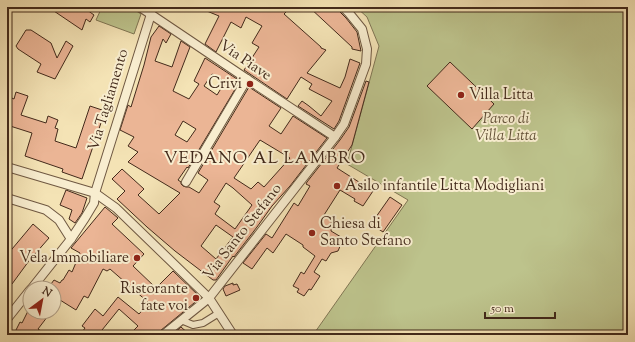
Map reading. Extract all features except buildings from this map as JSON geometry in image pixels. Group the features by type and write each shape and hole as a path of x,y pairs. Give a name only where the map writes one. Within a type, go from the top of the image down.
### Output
{"street":[{"name":"Via Piave","path":"140,7 335,137"},
{"name":"Via Santo Stefano","path":"163,335 209,298 344,124 366,64 367,49 362,29 343,7"},
{"name":"Via Tagliamento","path":"38,280 71,239 94,203 94,193 151,14"},
{"path":"186,182 247,79"},
{"path":"7,167 94,193 116,208 209,298 234,335"},
{"path":"7,198 46,210 60,220 71,239"},
{"name":"Via Tagliamento","path":"8,315 22,299"},
{"path":"181,320 193,325 203,323 219,313"}],"green space":[{"path":"102,7 130,7 141,14 134,34 96,20"},
{"name":"Parco di Villa Litta","path":"356,7 628,7 628,335 313,335 408,200 347,164 379,46 367,17"}],"place":[{"name":"Crivi","path":"250,84"},
{"name":"Villa Litta","path":"461,95"},
{"name":"Asilo infantile Litta Modigliani","path":"337,186"},
{"name":"Chiesa di Santo Stefano","path":"312,233"},
{"name":"Vela Immobiliare","path":"137,258"},
{"name":"Ristorante fate voi","path":"196,298"}],"district":[{"name":"VEDANO AL LAMBRO","path":"265,159"}]}
